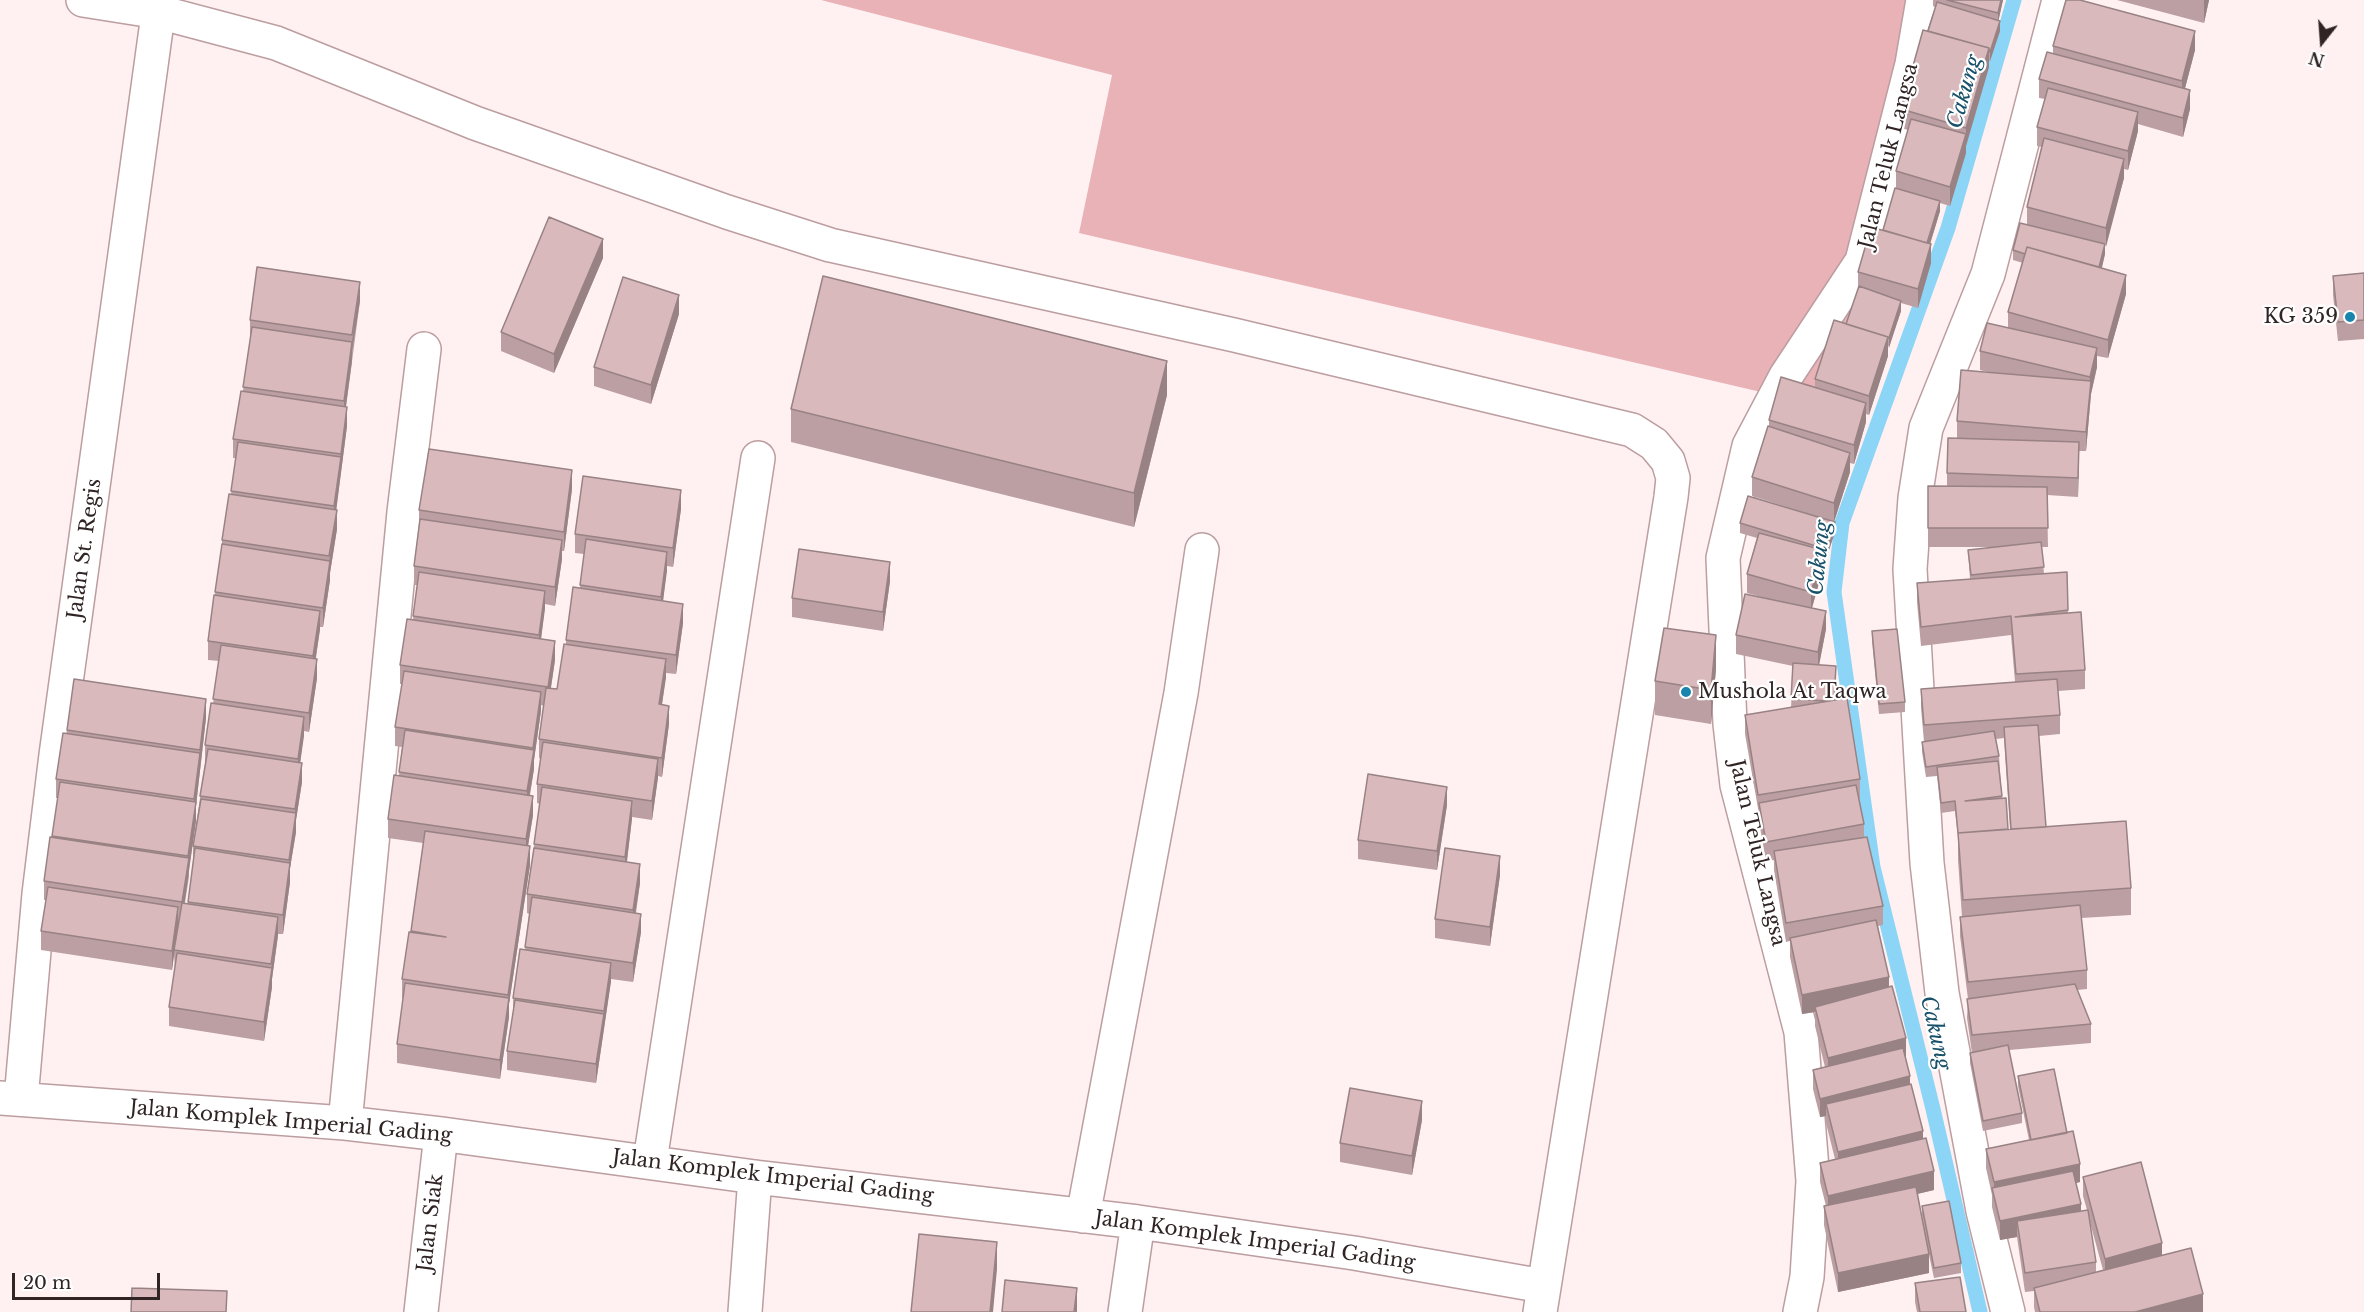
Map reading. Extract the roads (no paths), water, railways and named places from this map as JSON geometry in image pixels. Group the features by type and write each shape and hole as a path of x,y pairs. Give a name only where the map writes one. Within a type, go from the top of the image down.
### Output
{"street":[{"path":"83,0 160,6 276,42 475,123 716,208 830,245 1234,335 1632,430 1654,444 1668,461 1673,478 1671,497 1542,1299"},
{"name":"Jalan Teluk Langsa","path":"1800,1312 1807,1277 1813,1181 1801,1032 1737,784 1730,724 1723,558 1749,446 1786,376 1862,261 1912,64 1923,0"},
{"path":"2008,1312 1983,1211 1942,993 1926,852 1910,569 1915,498 1926,428 1988,274 2059,0"},
{"name":"Jalan St. Regis","path":"11,1099 160,6"},
{"path":"345,1123 404,512 424,349"},
{"path":"650,1161 758,458"},
{"path":"1083,1216 1179,704 1202,550"},
{"name":"Jalan Komplek Imperial Gading","path":"11,1099 345,1123 650,1161 755,1177 1137,1222 1354,1253 1542,1299"},
{"name":"Jalan Siak","path":"421,1312 441,1134"},
{"path":"745,1312 755,1177"},
{"path":"1125,1312 1137,1222"}],"waterway":[{"name":"Cakung","path":"1980,1312 1873,867 1834,592 1842,523 1948,228 2014,0"}],"place":[{"name":"KG 359","path":"2350,317"},
{"name":"Mushola At Taqwa","path":"1686,692"}]}
